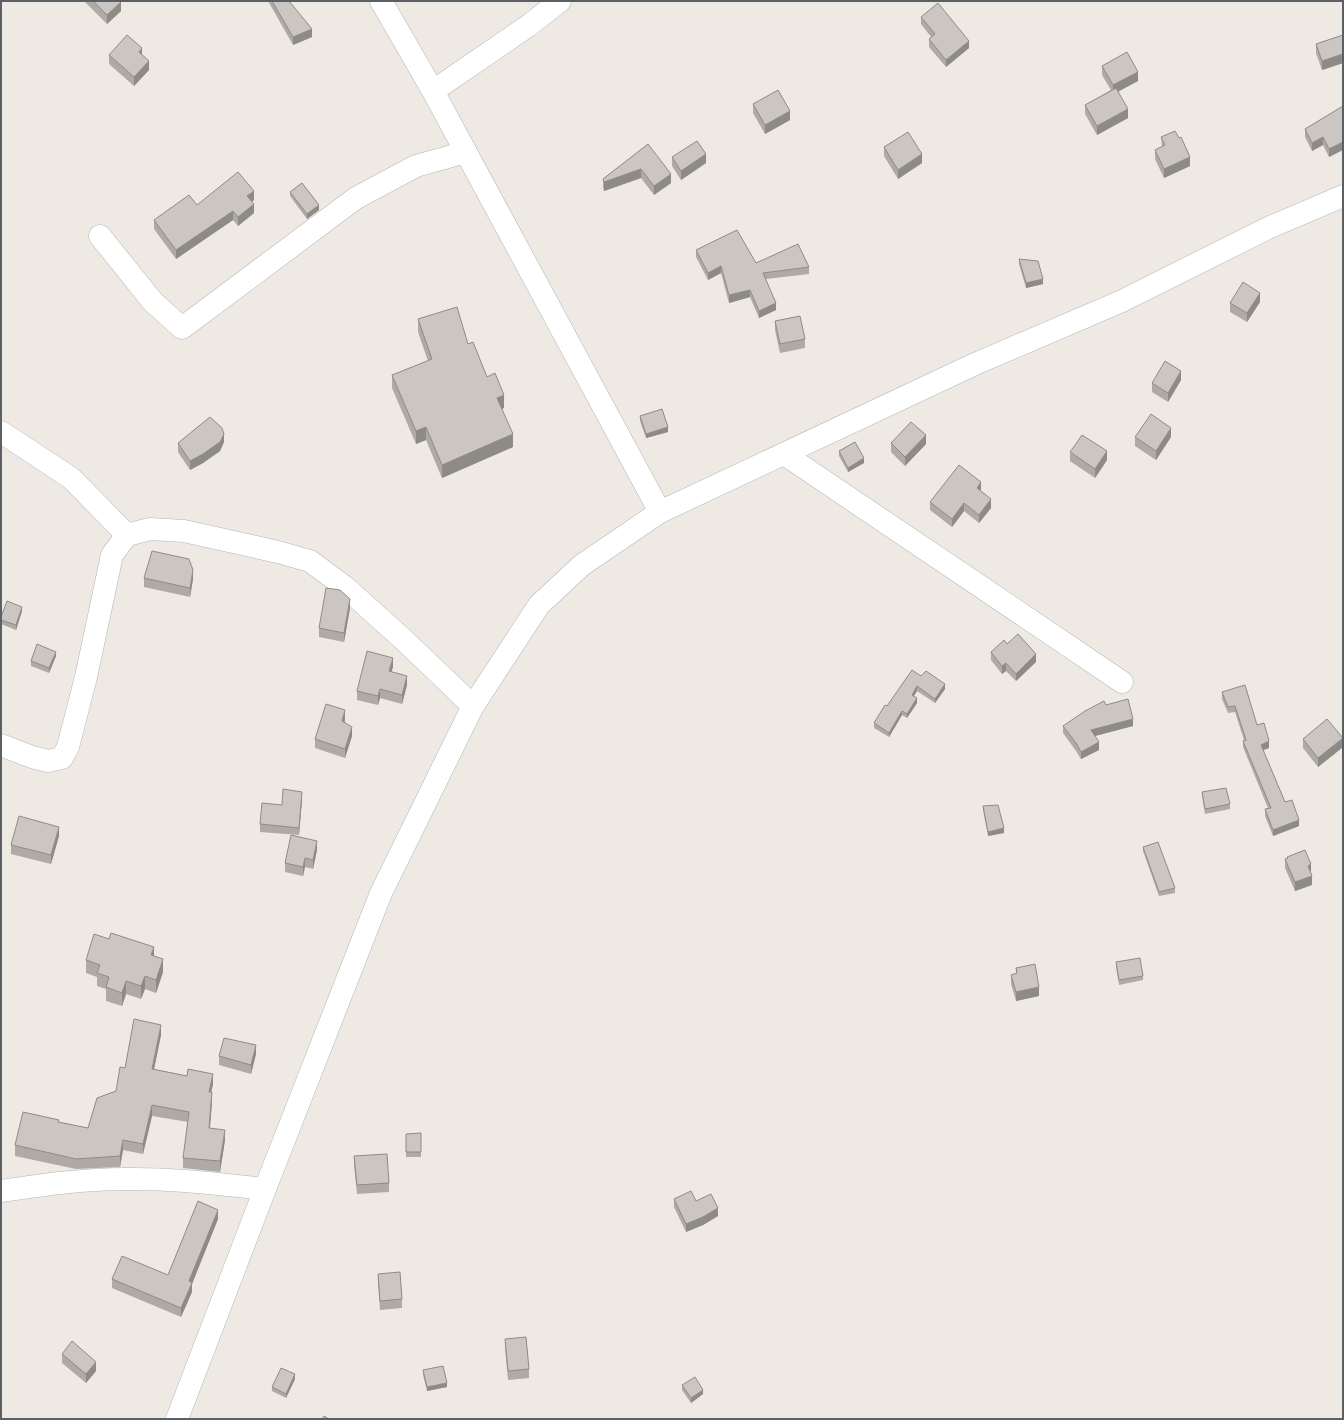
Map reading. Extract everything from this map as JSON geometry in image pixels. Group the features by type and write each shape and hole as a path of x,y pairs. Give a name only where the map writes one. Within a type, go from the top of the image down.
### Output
{"street":[{"path":"382,1 433,91 660,512"},
{"path":"433,91 528,26 560,1"},
{"path":"100,236 153,302 182,328 356,198 416,166 466,152"},
{"path":"177,1419 264,1189 381,893 473,706 539,605 582,565 660,512 975,364 1122,301 1268,228 1343,196"},
{"path":"1,432 71,478 126,535"},
{"path":"784,454 1122,682"},
{"path":"1,745 32,757 48,761 62,758 68,747 86,677 112,556 126,535 150,529 184,531 278,552 310,561 345,587 400,636 473,706"},
{"path":"1,1191 74,1181 125,1179 188,1180 264,1189"}],"building":[{"path":"93,1 120,1 121,2 107,15"},
{"path":"272,1 289,1 312,29 293,37"},
{"path":"938,3 969,41 946,60 929,39 935,34 921,17"},
{"path":"127,35 142,48 139,52 149,61 134,77 109,55"},
{"path":"1343,35 1343,54 1322,61 1316,44"},
{"path":"1127,52 1138,72 1113,85 1102,66"},
{"path":"1116,88 1128,109 1097,126 1085,105"},
{"path":"778,90 790,111 765,125 753,104"},
{"path":"1343,106 1343,142 1329,149 1323,137 1312,143 1305,129"},
{"path":"1175,131 1179,138 1181,137 1190,157 1164,169 1155,150 1165,145 1161,137"},
{"path":"908,132 922,154 898,170 884,147"},
{"path":"697,141 706,154 681,171 672,157"},
{"path":"648,144 671,174 654,186 641,169 604,182 603,179"},
{"path":"238,172 254,191 247,196 254,204 238,217 233,211 176,250 154,220 189,195 197,205"},
{"path":"302,183 319,205 307,214 290,192"},
{"path":"737,230 756,263 798,244 809,267 763,273 776,303 759,311 750,290 729,295 721,266 708,273 696,250"},
{"path":"1019,259 1038,261 1043,279 1026,283"},
{"path":"1243,282 1260,293 1247,313 1230,303"},
{"path":"457,307 468,344 473,342 487,377 495,373 504,395 497,398 513,434 442,465 426,427 416,431 392,375 432,359 418,319"},
{"path":"800,316 805,339 780,344 775,321"},
{"path":"1165,361 1181,371 1168,393 1152,383"},
{"path":"662,409 668,427 646,434 640,416"},
{"path":"1151,414 1171,428 1156,451 1135,437"},
{"path":"210,417 222,428 224,434 220,442 190,461 178,443"},
{"path":"911,422 926,435 905,457 891,443"},
{"path":"1082,435 1107,451 1095,469 1070,452"},
{"path":"855,442 864,458 848,468 839,451"},
{"path":"959,465 981,482 977,488 991,499 979,515 964,503 952,519 930,502"},
{"path":"152,551 189,559 193,570 190,588 144,578"},
{"path":"326,588 340,590 350,599 344,633 319,628"},
{"path":"7,601 22,607 16,625 1,620"},
{"path":"1018,634 1036,654 1016,674 1006,663 1002,666 991,652 1004,640 1007,644"},
{"path":"37,644 56,652 49,668 31,661"},
{"path":"367,651 393,658 389,671 407,676 402,695 380,689 378,696 357,691"},
{"path":"912,670 921,676 926,671 945,684 935,699 917,686 912,695 917,698 907,714 902,711 889,733 874,723 885,705 887,706"},
{"path":"1245,685 1257,725 1264,723 1269,741 1261,745 1285,802 1292,800 1299,820 1273,830 1265,809 1271,808 1243,741 1246,740 1235,706 1228,707 1222,692"},
{"path":"1128,699 1133,719 1091,730 1099,742 1081,752 1063,726 1085,711 1104,701 1106,705"},
{"path":"326,704 345,710 342,721 352,727 345,749 315,739"},
{"path":"1327,719 1343,738 1318,758 1303,739"},
{"path":"1226,788 1230,804 1205,809 1202,792"},
{"path":"283,789 302,792 299,828 260,824 262,803 282,805"},
{"path":"998,805 1004,828 988,832 983,806"},
{"path":"19,816 59,827 51,855 11,845"},
{"path":"291,835 317,841 313,860 305,858 303,867 285,863"},
{"path":"1158,842 1175,888 1159,892 1143,847"},
{"path":"1305,850 1311,864 1308,866 1312,876 1295,882 1285,859"},
{"path":"111,933 154,947 151,955 163,959 156,980 145,976 141,986 126,981 122,993 106,987 109,977 97,973 100,965 86,960 94,934 109,939"},
{"path":"1140,958 1143,976 1119,980 1116,962"},
{"path":"1035,964 1039,987 1016,992 1011,975 1017,973 1016,968"},
{"path":"134,1019 161,1025 152,1069 187,1076 188,1069 213,1074 209,1092 212,1092 209,1128 225,1130 220,1161 183,1158 189,1112 152,1105 143,1144 123,1140 120,1156 76,1159 15,1145 23,1112 59,1120 58,1122 88,1128 97,1098 116,1091 120,1067 125,1068"},
{"path":"224,1038 256,1045 251,1065 219,1056"},
{"path":"421,1133 421,1152 406,1152 406,1134"},
{"path":"387,1154 389,1183 357,1185 354,1156"},
{"path":"691,1191 696,1201 711,1194 718,1208 703,1217 686,1224 674,1199"},
{"path":"198,1201 218,1210 189,1281 192,1283 181,1308 112,1279 122,1256 168,1275"},
{"path":"400,1272 402,1299 380,1301 378,1274"},
{"path":"526,1337 529,1369 508,1371 505,1339"},
{"path":"72,1341 96,1362 86,1374 62,1354"},
{"path":"443,1366 447,1383 427,1387 423,1370"},
{"path":"281,1368 295,1374 286,1394 272,1387"},
{"path":"695,1377 703,1390 691,1398 682,1385"},
{"path":"324,1416 329,1419 322,1419"}]}
